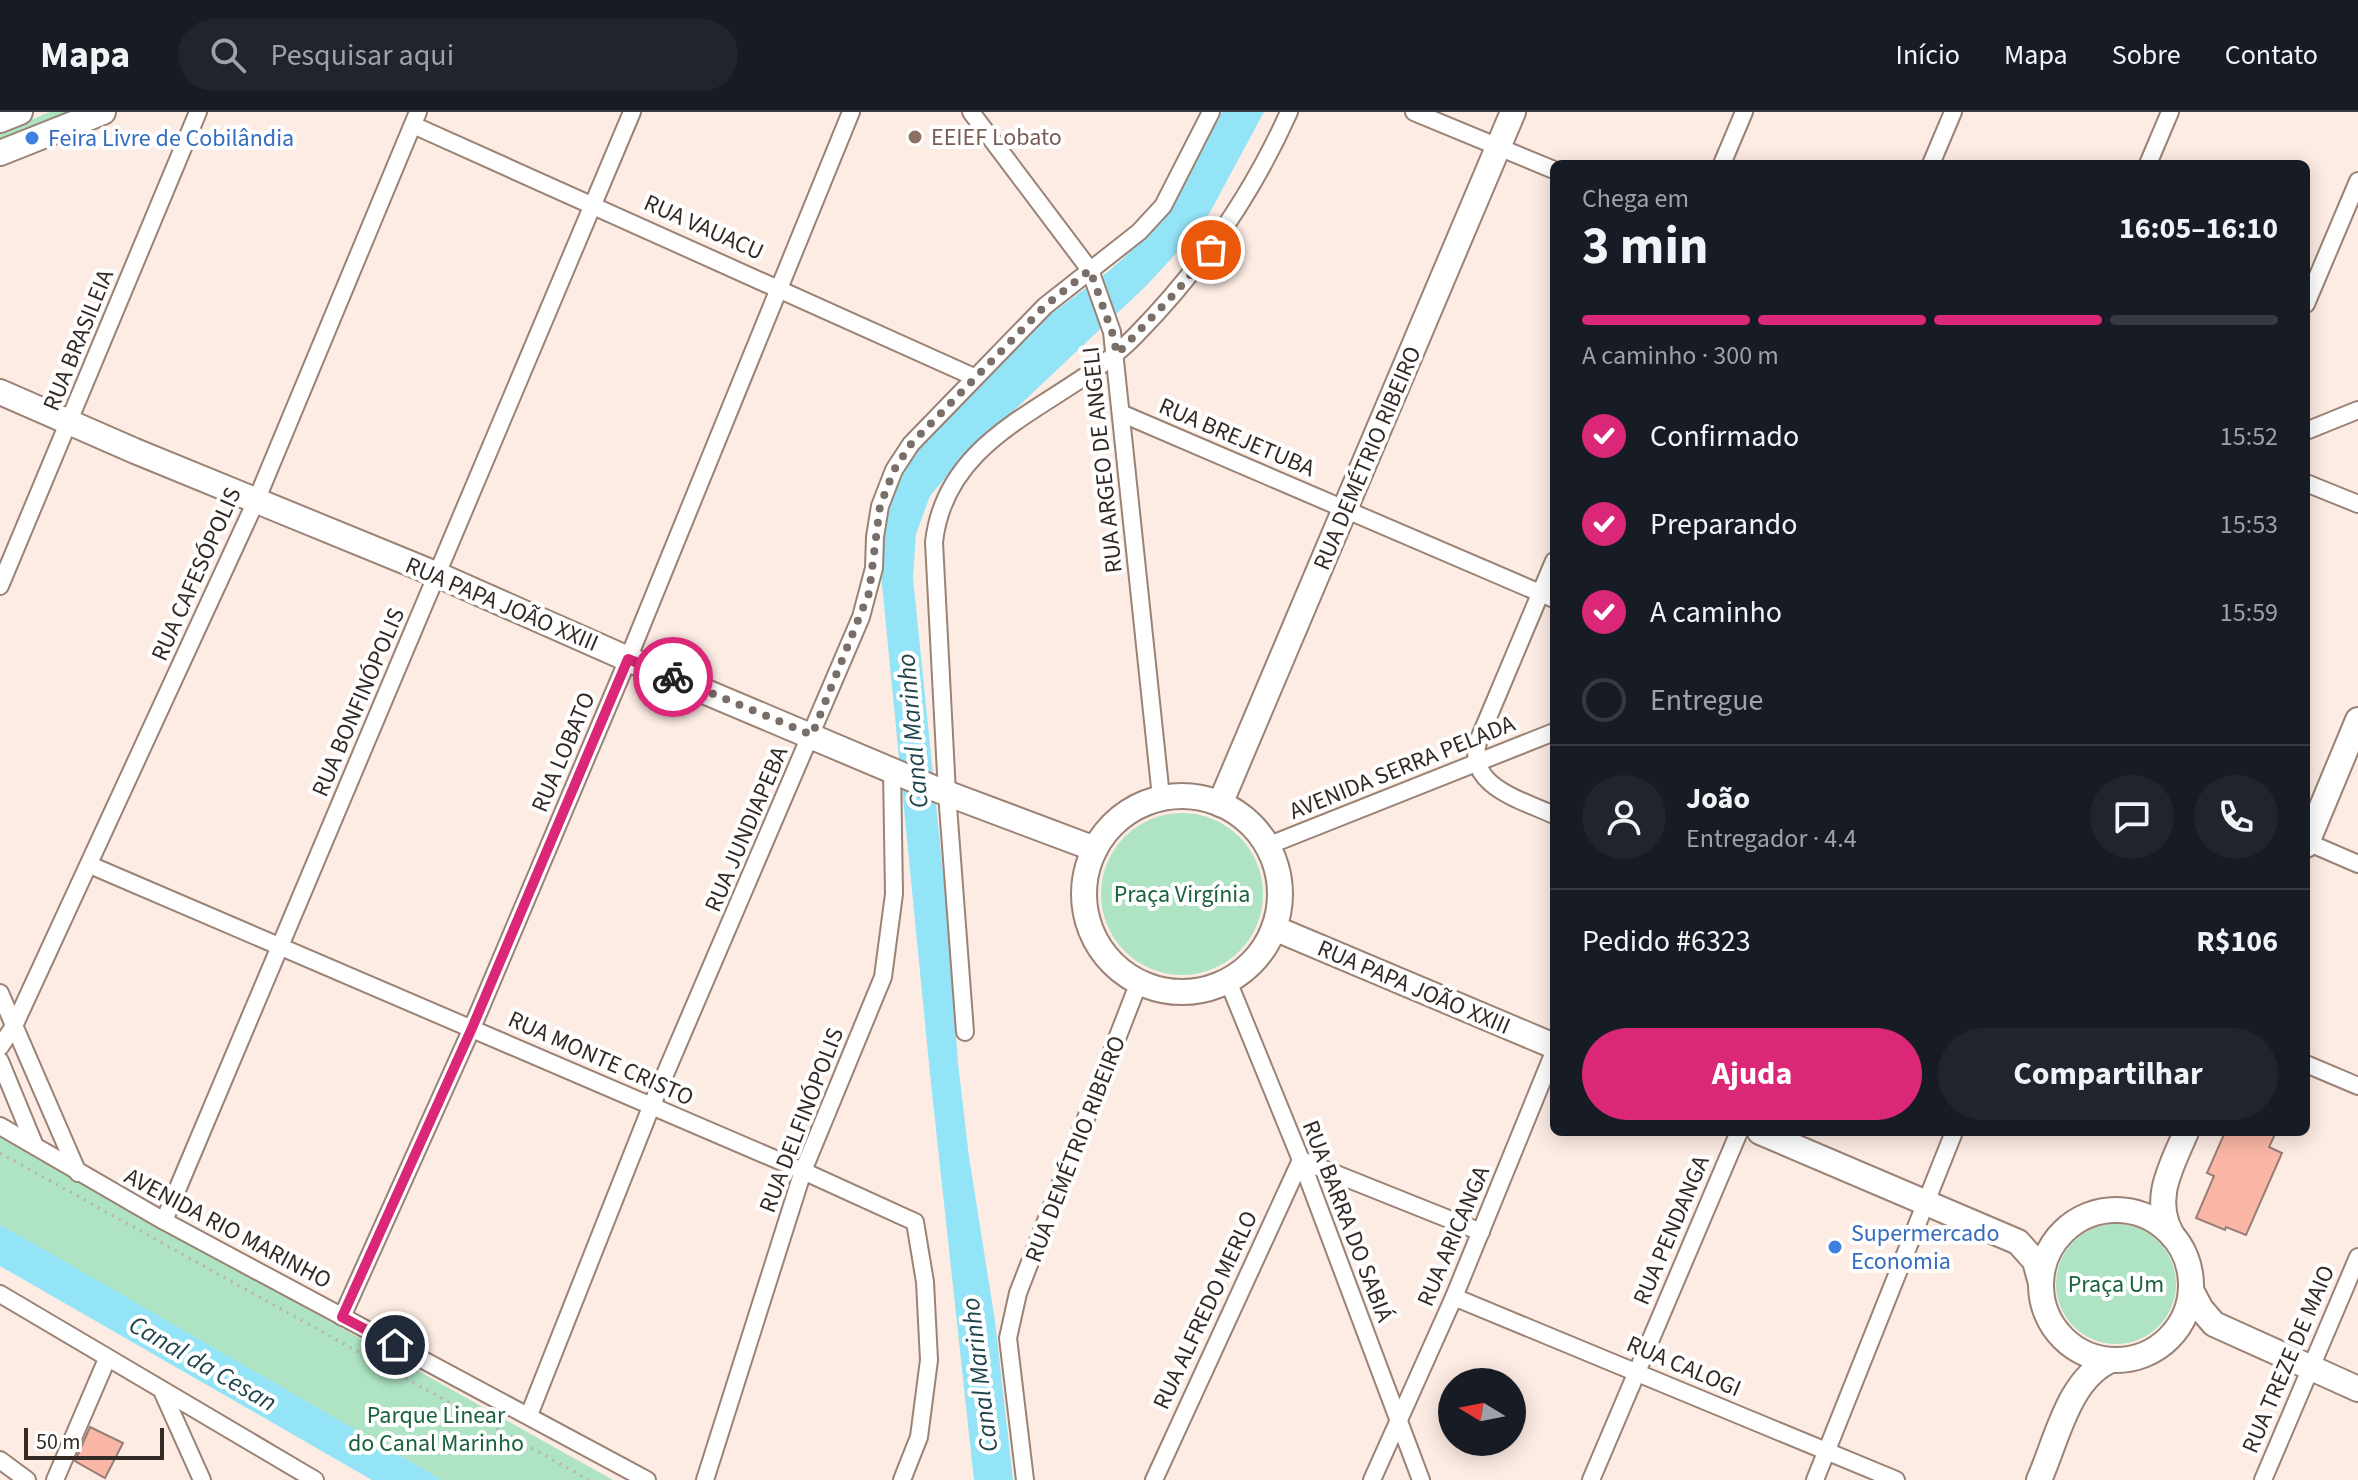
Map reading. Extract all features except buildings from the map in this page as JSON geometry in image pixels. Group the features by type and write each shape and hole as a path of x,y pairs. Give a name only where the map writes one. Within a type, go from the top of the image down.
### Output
{"street":[{"path":"0,120 20,112"},
{"path":"0,153 103,112"},
{"name":"RUA BRASILEIA","path":"0,586 198,112"},
{"name":"RUA BONFINÓPOLIS","path":"164,1221 632,112"},
{"name":"RUA LOBATO","path":"342,1317 472,1028 628,659 851,112"},
{"name":"RUA ARGEO DE ANGELI","path":"971,112 1092,275 1112,332 1117,354 1161,797"},
{"name":"RUA JUNDIAPEBA","path":"529,1415 651,1107 812,735 869,593 880,506 894,470 911,444 1045,306 1092,275 1163,206 1211,112"},
{"path":"965,1032 942,791 934,542 944,498 966,466 1002,430 1117,354 1176,292 1221,235 1262,169 1289,112"},
{"path":"1414,112 1550,168"},
{"name":"RUA DEMÉTRIO RIBEIRO","path":"1220,804 1513,112"},
{"path":"1724,160 1744,112"},
{"path":"1933,160 1953,112"},
{"path":"2150,160 2170,112"},
{"name":"RUA VAUACU","path":"416,118 592,203 974,377"},
{"name":"RUA CAFESÓPOLIS","path":"0,1047 14,1026 90,865 256,501 416,118"},
{"path":"2310,295 2358,181"},
{"name":"RUA PAPA JOÃO XXIII","path":"0,392 942,791 1095,849"},
{"path":"2310,429 2358,410"},
{"name":"RUA BREJETUBA","path":"1123,414 1547,596"},
{"path":"2310,485 2358,504"},
{"path":"1547,596 1479,739 1477,763 1484,779 1491,785 1550,813"},
{"path":"2310,836 2358,720"},
{"name":"AVENIDA SERRA PELADA","path":"1267,846 1550,734"},
{"name":"RUA DELFINÓPOLIS","path":"705,1480 803,1171 883,977 894,894 896,771"},
{"path":"1191,796 1220,804 1250,824 1267,846 1279,887 1274,928 1256,959 1228,981 1207,989 1184,992 1161,990 1139,982 1119,969 1103,952 1087,919 1085,884 1095,849 1106,831 1140,804 1161,797 1191,796"},
{"path":"2310,844 2358,864"},
{"name":"RUA MONTE CRISTO","path":"90,865 915,1222 925,1282 929,1360 919,1437 902,1480"},
{"name":"RUA PAPA JOÃO XXIII","path":"1274,928 1550,1044"},
{"name":"RUA BARRA DO SABIÁ","path":"1228,981 1301,1160 1421,1480"},
{"name":"RUA DEMÉTRIO RIBEIRO","path":"1025,1480 1010,1364 1008,1338 1012,1316 1139,982"},
{"path":"0,993 78,1173"},
{"path":"0,1061 35,1146"},
{"name":"RUA ARICANGA","path":"1372,1480 1454,1297 1550,1062"},
{"path":"2310,1066 2358,1086"},
{"name":"AVENIDA RIO MARINHO","path":"0,1126 164,1221 647,1480"},
{"name":"RUA PENDANGA","path":"1591,1480 1737,1136"},
{"path":"1770,1136 2018,1242 2030,1253 2039,1270 2041,1297 2059,1335 2071,1346 2094,1357 2111,1360 2144,1355 2171,1336 2195,1328 2221,1328"},
{"path":"1815,1480 1952,1136"},
{"path":"2184,1136 2168,1175 2162,1205 2167,1226 2186,1257 2191,1290 2201,1309 2221,1328 2358,1389"},
{"path":"1301,1160 1481,1232"},
{"name":"RUA ALFREDO MERLO","path":"1154,1480 1301,1160"},
{"path":"2041,1280 2046,1255 2060,1234 2080,1218 2136,1203 2168,1175"},
{"path":"2112,1209 2145,1215 2172,1235"},
{"path":"2007,1237 2033,1242 2060,1234"},
{"name":"RUA TREZE DE MAIO","path":"2263,1480 2358,1257"},
{"path":"2171,1336 2185,1314 2191,1290"},
{"path":"0,1294 315,1480"},
{"name":"RUA CALOGI","path":"1454,1297 1896,1480"},
{"path":"2071,1346 2077,1369 2075,1393"},
{"path":"55,1480 107,1359"},
{"path":"2039,1480 2075,1393 2090,1372 2111,1360"},
{"path":"163,1393 202,1480"},
{"path":"0,1460 27,1480"}],"path":[{"path":"0,1153 589,1480"}],"green space":[{"path":"50,112 76,112 0,143 0,132"},
{"name":"Praça Virgínia","path":"1182,813 1213,819 1239,837 1257,863 1263,894 1257,925 1239,951 1213,969 1182,975 1151,969 1125,951 1107,925 1101,894 1107,863 1125,837 1151,819"},
{"name":"Parque Linear do Canal Marinho","path":"0,1137 613,1480 442,1480 0,1225"},
{"name":"Praça Um","path":"2116,1224 2139,1229 2158,1242 2171,1261 2176,1284 2171,1307 2158,1326 2139,1339 2116,1344 2093,1339 2074,1326 2061,1307 2056,1284 2061,1261 2074,1242 2093,1229"}],"water":[{"name":"Canal Marinho","path":"1222,112 1264,112 1209,214 1146,286 956,465 930,496 916,534 913,578 946,902 958,1063 969,1157 995,1321 1013,1480 974,1480 880,564 889,497 905,461 1025,333 1109,271 1148,236 1167,214"},
{"name":"Canal da Cesan","path":"0,1225 442,1480 372,1480 0,1266"}],"way so far":[{"path":"673,677 812,735 869,593 880,506 894,470 911,444 1045,306 1090,270 1117,354 1211,250"}],"place":[{"name":"EEIEF Lobato","path":"915,137"},
{"name":"Feira Livre de Cobilândia","path":"32,138"},
{"name":"Supermercado Economia","path":"1835,1247"}],"route":[{"path":"395,1345 342,1317 472,1028 628,659 673,677"}]}
